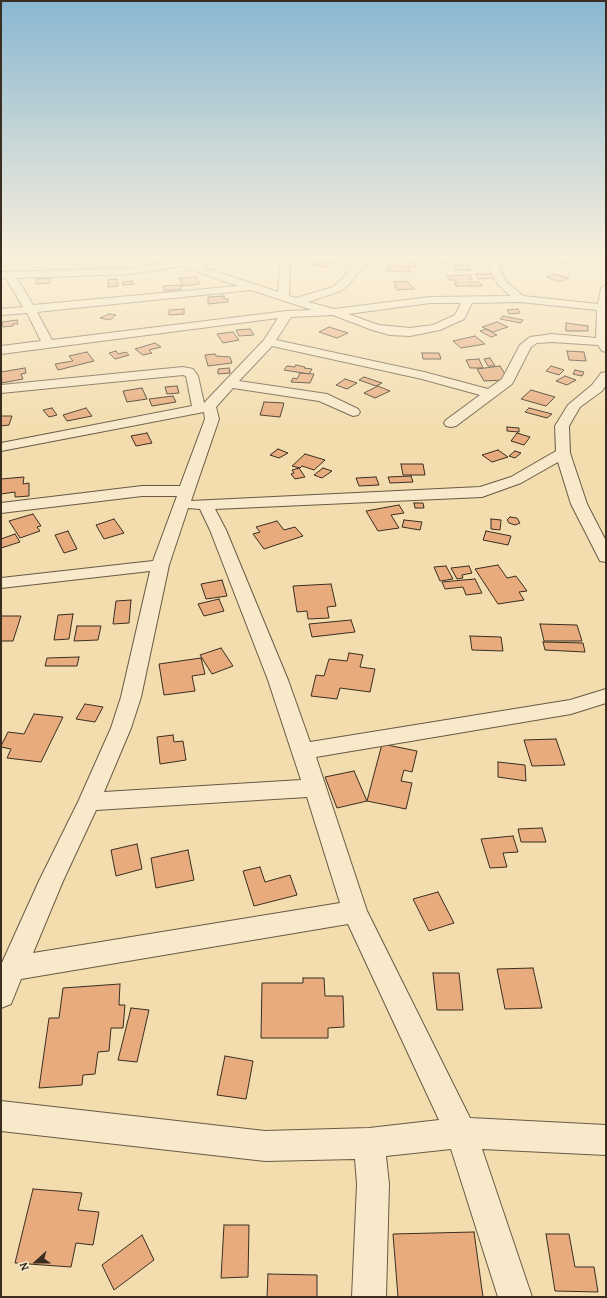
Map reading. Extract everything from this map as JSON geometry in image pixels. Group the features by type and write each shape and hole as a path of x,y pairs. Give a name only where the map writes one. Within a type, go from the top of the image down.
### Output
{"street":[{"path":"34,317 48,344"},
{"path":"1,350 266,317"},
{"path":"1,447 204,408 230,384 269,342 285,317"},
{"path":"346,317 376,328 390,331 424,331 436,328 460,317"},
{"path":"451,423 507,381 526,345 534,340 552,338 604,345 604,317"},
{"path":"269,342 424,376 491,394"},
{"path":"1,389 183,371 189,372 192,376 204,408 212,419 180,505 160,565 131,697 121,728 89,802 51,881 1,994"},
{"path":"606,376 597,388 575,404 562,426 563,453 579,504 606,558"},
{"path":"230,384 322,396 353,412"},
{"path":"180,505 482,492 516,480 563,453"},
{"path":"1,508 142,491 185,491"},
{"path":"205,504 218,530 278,680 304,751 355,912 461,1133 514,1297"},
{"path":"1,583 160,565"},
{"path":"304,751 571,707 606,696"},
{"path":"89,802 316,788"},
{"path":"13,968 355,912"},
{"path":"1,1116 265,1146 368,1143 461,1133 606,1140"},
{"path":"368,1143 374,1184 369,1297"}],"building":[{"path":"103,317 114,317 110,320 100,318"},
{"path":"502,317 506,317 523,320 521,323 500,319"},
{"path":"17,320 18,324 3,327 2,322"},
{"path":"497,322 508,327 493,332 482,327"},
{"path":"566,323 588,326 588,331 566,331"},
{"path":"329,327 348,333 337,338 319,332"},
{"path":"250,329 254,335 239,336 236,330"},
{"path":"486,329 497,335 491,337 480,331"},
{"path":"233,332 239,340 223,343 217,334"},
{"path":"475,336 485,344 461,348 453,341"},
{"path":"155,343 161,347 149,350 152,353 143,355 135,349"},
{"path":"116,351 118,354 126,352 129,355 115,359 109,353"},
{"path":"567,351 584,352 586,361 569,360"},
{"path":"87,352 94,361 58,370 55,364 73,361 69,356"},
{"path":"422,353 439,353 441,359 423,359"},
{"path":"215,354 216,356 230,357 232,363 208,366 205,355"},
{"path":"490,358 495,366 488,366 484,359"},
{"path":"479,359 483,368 470,368 466,360"},
{"path":"296,365 312,369 309,374 284,370 287,366 295,367"},
{"path":"500,366 507,377 505,380 484,381 477,369"},
{"path":"551,366 564,370 559,375 546,371"},
{"path":"25,368 26,373 21,374 23,379 2,383 1,372"},
{"path":"229,368 230,373 218,374 218,369"},
{"path":"575,370 584,372 582,376 573,374"},
{"path":"300,373 314,374 310,383 291,382 293,378 297,379"},
{"path":"565,376 576,380 567,385 556,381"},
{"path":"364,377 382,383 376,386 359,380"},
{"path":"345,379 357,383 347,389 336,385"},
{"path":"177,386 179,393 167,394 165,387"},
{"path":"378,386 390,391 375,398 364,393"},
{"path":"142,388 147,399 127,402 123,391"},
{"path":"531,390 555,397 546,406 521,399"},
{"path":"173,396 176,402 152,406 149,399"},
{"path":"264,402 284,403 280,417 260,415"},
{"path":"52,408 57,415 49,417 43,410"},
{"path":"86,408 92,416 67,421 63,415"},
{"path":"529,408 552,414 547,418 525,412"},
{"path":"1,416 12,416 9,425 1,426"},
{"path":"507,427 519,428 519,432 507,431"},
{"path":"147,433 152,443 136,446 131,436"},
{"path":"517,433 530,437 524,445 511,441"},
{"path":"278,449 288,453 279,458 270,455"},
{"path":"498,450 508,457 492,462 482,455"},
{"path":"515,451 521,453 515,458 509,456"},
{"path":"305,454 325,460 314,470 302,466 300,468 292,466"},
{"path":"401,464 423,464 425,475 403,475"},
{"path":"299,468 305,477 295,479 291,474 294,473 292,470"},
{"path":"323,468 332,471 322,478 314,475"},
{"path":"411,476 413,482 390,483 388,477"},
{"path":"24,477 23,484 29,483 29,496 15,497 15,492 1,494 1,479"},
{"path":"376,477 379,485 359,486 356,478"},
{"path":"414,503 423,503 424,508 415,508"},
{"path":"399,505 404,513 391,515 399,528 378,531 366,511"},
{"path":"33,514 41,526 37,527 40,531 20,538 9,521"},
{"path":"510,517 517,518 520,523 515,525 509,523 507,520"},
{"path":"114,519 124,533 104,539 96,525"},
{"path":"491,519 501,520 500,530 491,529"},
{"path":"404,520 422,522 420,530 402,527"},
{"path":"277,521 284,530 295,527 303,536 264,549 253,534 260,532 256,527"},
{"path":"68,531 77,549 64,553 55,535"},
{"path":"486,531 511,536 508,545 483,540"},
{"path":"15,534 20,542 1,548 1,539"},
{"path":"498,565 507,578 516,576 527,591 519,592 524,600 498,604 475,569"},
{"path":"446,566 453,579 440,581 434,567"},
{"path":"469,566 472,573 462,575 463,578 457,579 451,568"},
{"path":"475,579 482,593 466,595 463,587 445,589 442,582"},
{"path":"222,580 227,596 206,599 201,584"},
{"path":"331,584 336,606 327,607 329,618 308,619 307,611 297,612 293,586"},
{"path":"219,599 224,611 204,616 198,604"},
{"path":"131,600 129,623 113,624 116,601"},
{"path":"73,614 69,639 54,640 58,615"},
{"path":"1,616 21,616 13,641 1,641"},
{"path":"351,620 355,632 312,637 309,624"},
{"path":"540,624 577,625 582,641 544,641"},
{"path":"77,626 101,626 98,640 74,641"},
{"path":"470,636 501,637 503,651 472,650"},
{"path":"543,642 583,643 585,652 545,650"},
{"path":"221,648 233,666 212,674 200,655"},
{"path":"349,653 363,655 360,667 375,669 370,692 340,688 337,699 311,696 316,675 324,676 329,659 347,661"},
{"path":"79,657 77,666 45,666 47,658"},
{"path":"201,658 205,674 192,676 195,691 164,695 159,664"},
{"path":"85,704 103,707 95,722 76,719"},
{"path":"34,714 63,717 41,762 7,758 11,749 1,746 8,732 24,734"},
{"path":"173,735 174,742 183,741 186,760 160,764 157,737"},
{"path":"556,739 565,765 532,766 524,740"},
{"path":"382,744 417,751 412,772 404,770 401,781 412,783 406,809 367,801"},
{"path":"498,762 525,765 526,781 498,777"},
{"path":"354,771 367,801 337,808 325,777"},
{"path":"542,828 546,842 521,842 518,829"},
{"path":"513,836 518,852 503,853 507,867 490,868 481,839"},
{"path":"137,844 142,869 116,876 111,850"},
{"path":"188,850 194,880 156,888 151,858"},
{"path":"260,867 265,882 290,875 297,895 254,906 243,871"},
{"path":"438,892 454,923 429,931 413,899"},
{"path":"533,968 542,1008 505,1009 497,969"},
{"path":"433,973 459,973 463,1010 437,1010"},
{"path":"303,978 324,978 325,996 343,996 344,1027 328,1028 328,1038 261,1038 262,983 303,983"},
{"path":"120,984 119,1005 125,1005 123,1028 111,1028 109,1051 98,1052 95,1074 83,1075 82,1085 39,1088 49,1018 59,1018 63,988"},
{"path":"131,1008 149,1010 137,1062 118,1060"},
{"path":"225,1056 253,1061 246,1099 217,1095"},
{"path":"33,1189 82,1193 78,1210 99,1212 93,1245 76,1243 71,1267 15,1263"},
{"path":"224,1225 249,1225 248,1277 221,1278"},
{"path":"474,1232 483,1297 398,1297 393,1234"},
{"path":"546,1234 569,1234 575,1267 594,1267 598,1292 555,1291"},
{"path":"142,1235 154,1260 114,1290 102,1265"},
{"path":"268,1274 317,1275 317,1297 267,1297"}]}
